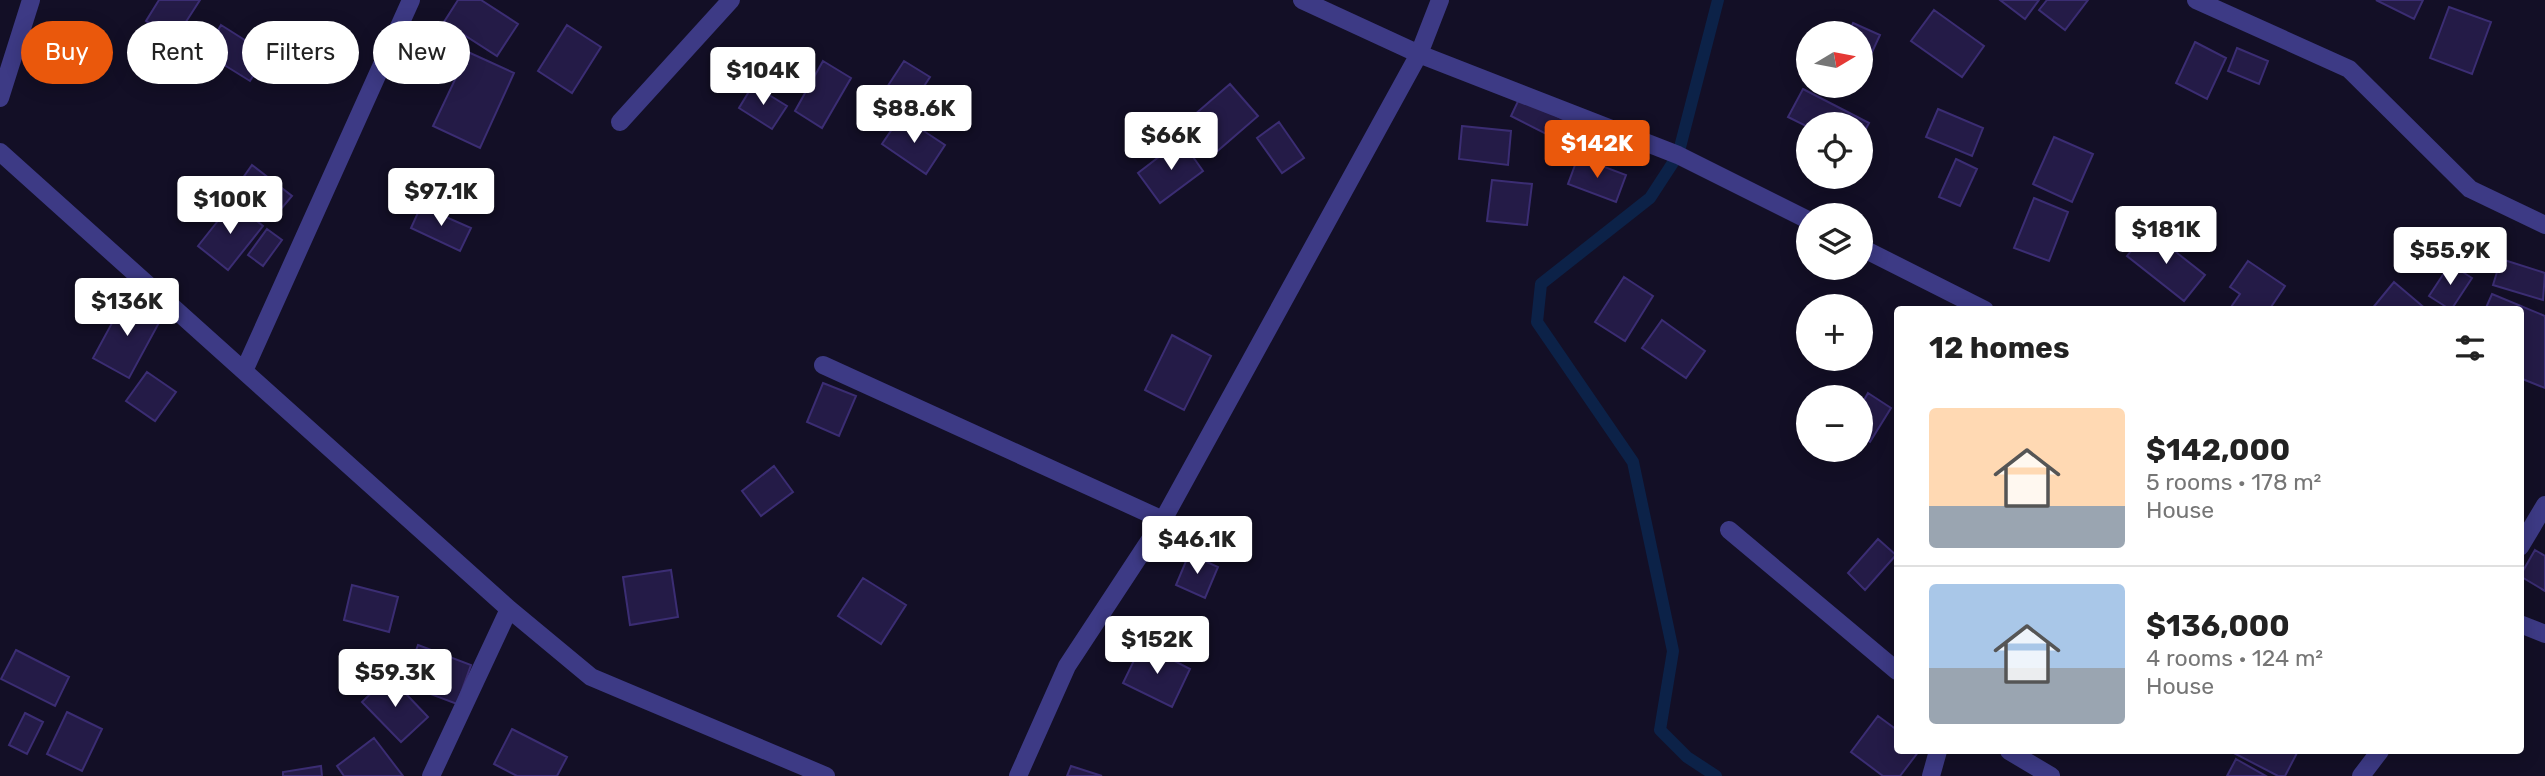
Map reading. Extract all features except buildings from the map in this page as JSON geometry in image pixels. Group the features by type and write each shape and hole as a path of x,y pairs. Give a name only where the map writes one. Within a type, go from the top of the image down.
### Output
{"street":[{"path":"0,98 31,0"},
{"path":"244,370 411,0"},
{"path":"620,122 731,0"},
{"path":"1302,0 1419,54 1678,155 1796,214"},
{"path":"1018,776 1067,666 1163,520 1419,54 1440,0"},
{"path":"2196,0 2349,69 2470,189 2545,225"},
{"path":"0,152 509,609 591,677 827,776"},
{"path":"1873,254 1977,306"},
{"path":"823,365 1163,520"},
{"path":"2524,540 2545,505"},
{"path":"1729,530 1894,668"},
{"path":"431,776 509,609"},
{"path":"2524,626 2545,634"},
{"path":"1931,776 1937,754"},
{"path":"2014,754 2051,776"},
{"path":"2361,776 2378,754"}],"waterway":[{"path":"1716,776 1687,757 1660,730 1673,651 1633,462 1537,322 1541,284 1650,198 1678,155 1718,0"}]}
